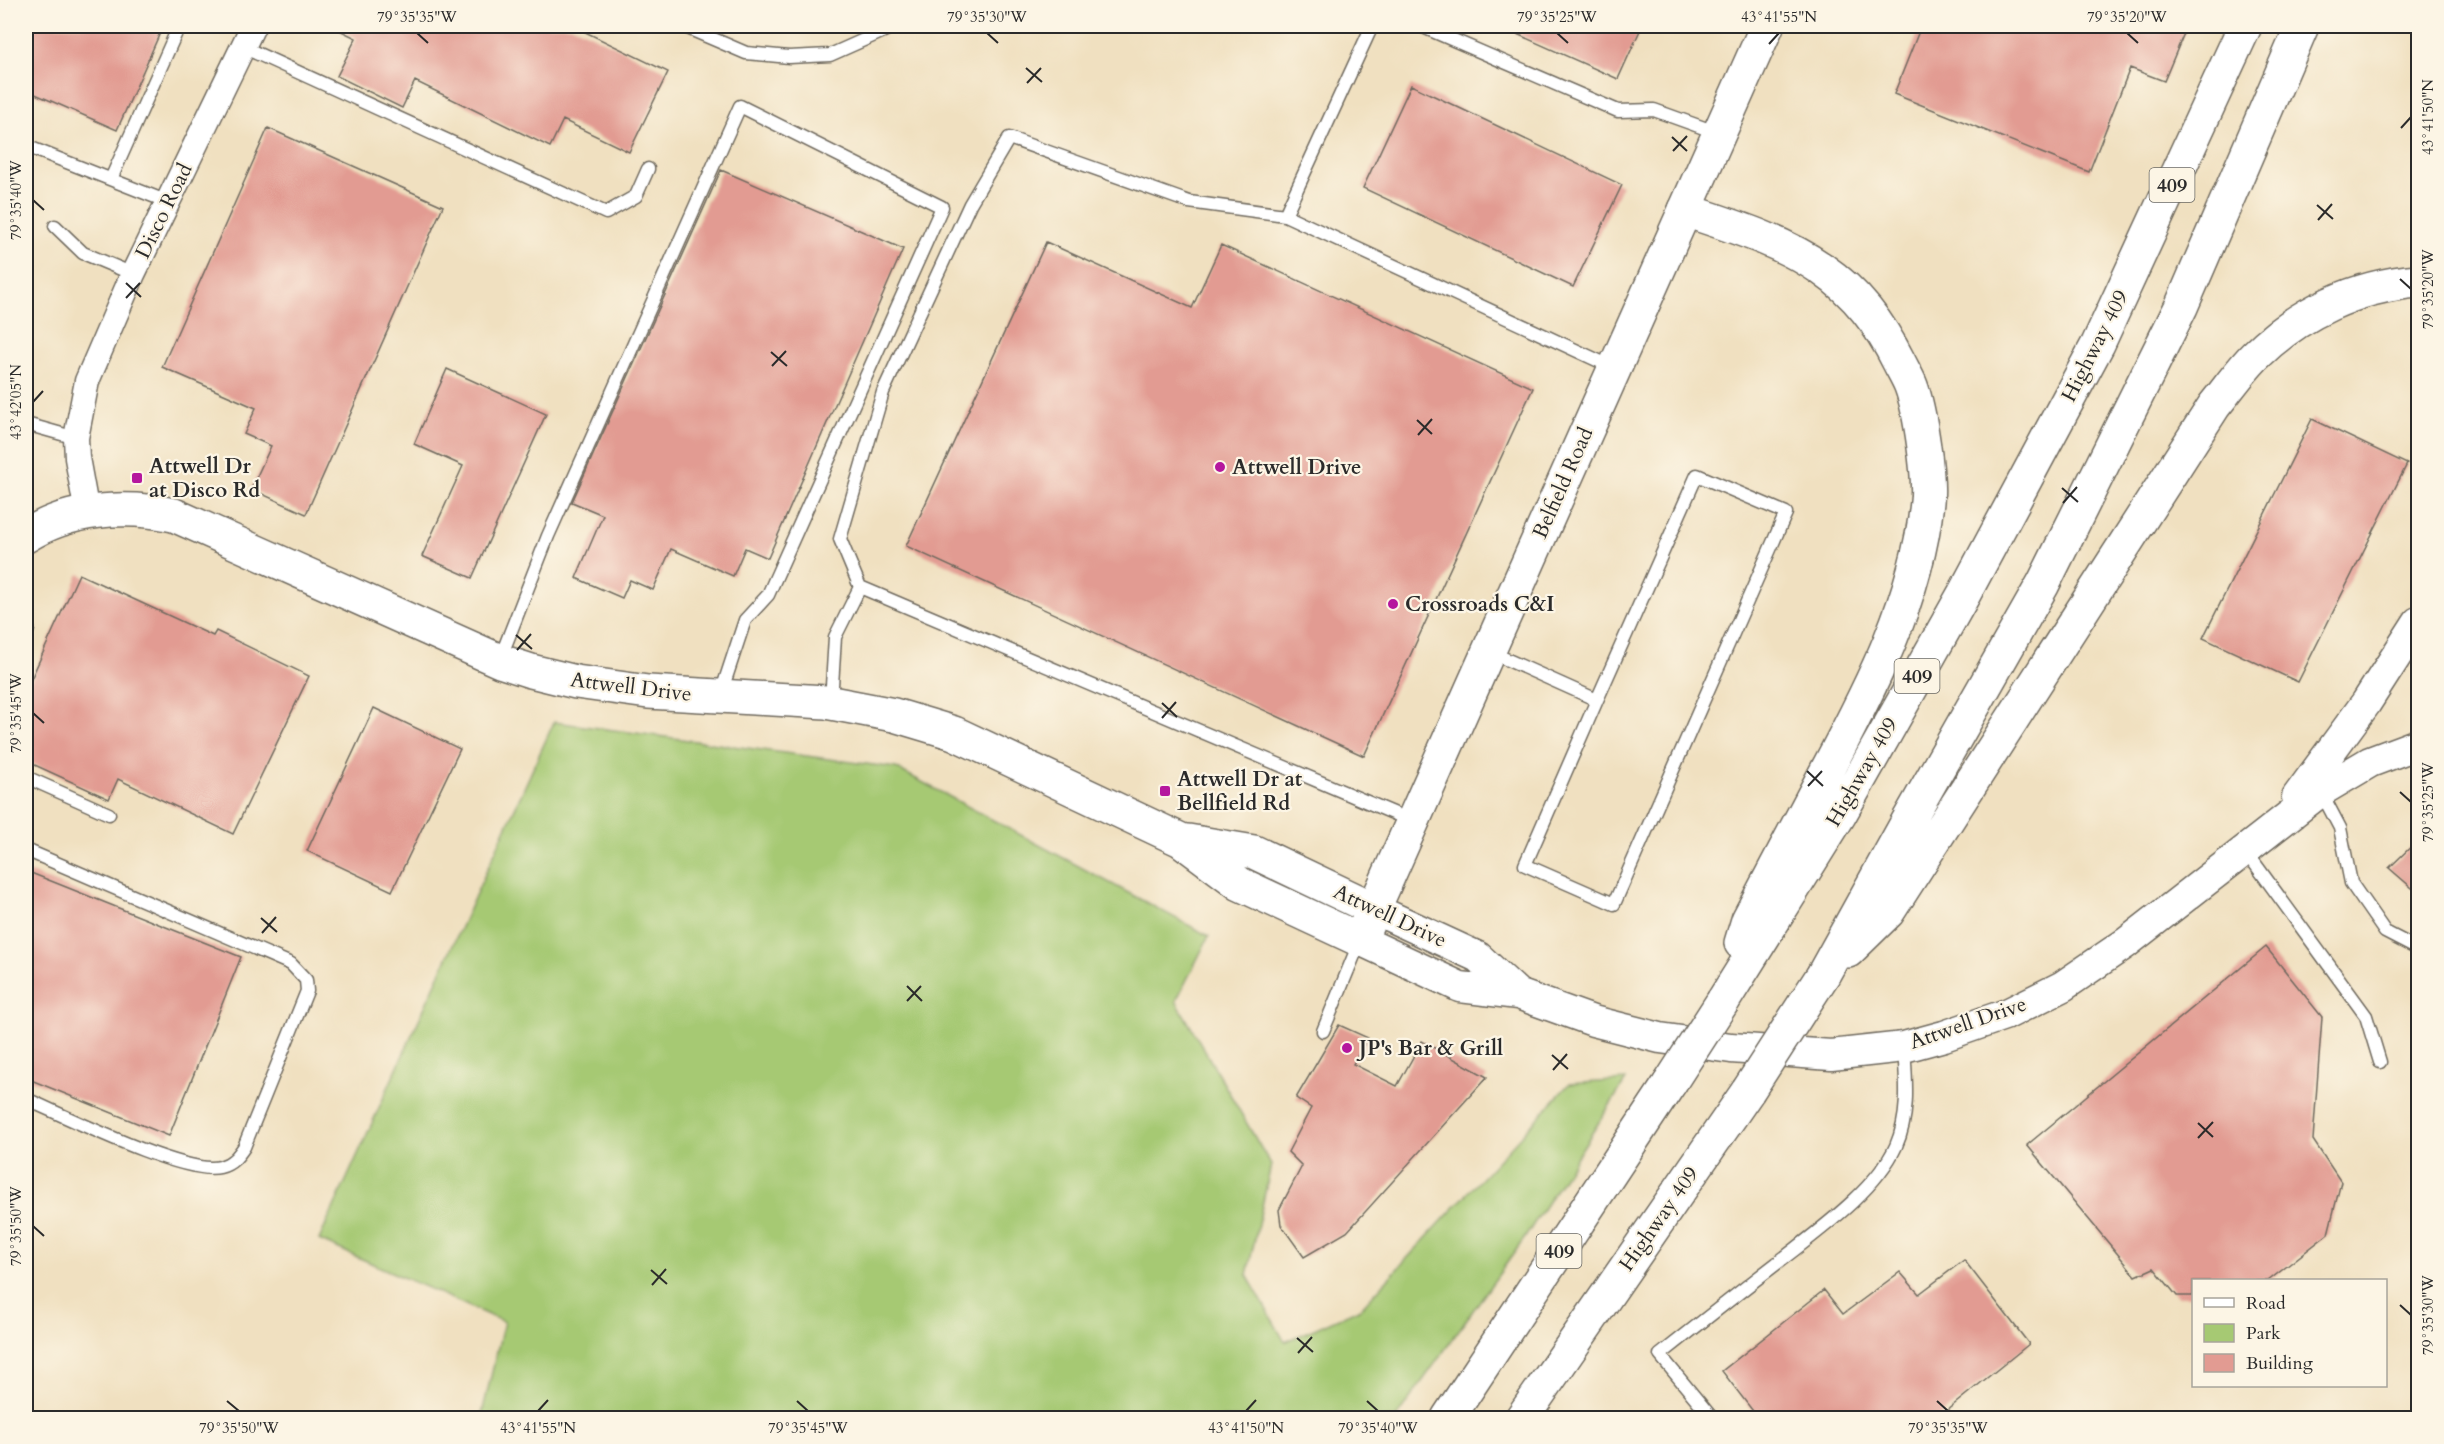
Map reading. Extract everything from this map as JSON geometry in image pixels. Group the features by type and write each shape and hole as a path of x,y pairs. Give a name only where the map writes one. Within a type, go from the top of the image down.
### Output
{"main road":[{"name":"Belfield Road","path":"1360,940 1767,26"},
{"name":"Highway 409","path":"1448,1419 1670,1083 1840,814 1970,583 2098,344 2245,26"},
{"name":"Highway 409","path":"1522,1419 1748,1091 1823,975 2043,584 2181,307 2302,26"},
{"path":"1685,210 1755,233 1792,251 1822,269 1867,309 1884,332 1911,386 1923,441 1928,500 1918,556 1897,626 1863,702 1748,920 1723,1001"},
{"path":"1823,975 1888,912 2214,406 2246,366 2280,334 2319,309 2362,291 2418,280"},
{"name":"Attwell Drive","path":"87,513 114,509 154,511 174,515 500,660 531,671 576,682 648,692 831,703 894,715 954,733 1181,840 1240,884 1360,940"},
{"path":"26,536 57,522 87,513"},
{"name":"Attwell Drive","path":"1181,840 1254,852 1374,909"}],"street":[{"name":"Disco Road","path":"87,513 77,458 76,438 87,381 133,274 253,26"},
{"path":"2274,827 2343,736 2418,622"},
{"name":"Attwell Drive","path":"1360,940 1460,987 1518,994 1593,1021 1660,1038 1731,1048 1831,1055 1904,1047 2007,1014 2063,986 2126,943 2320,790 2370,762 2418,744"},
{"name":"Attwell Drive","path":"1374,909 1478,957 1518,994"}],"lane":[{"path":"111,180 179,26"},
{"path":"683,26 746,53 789,57 830,55 895,26"},
{"path":"1285,215 1371,26"},
{"path":"1421,26 1618,111 1654,110 1719,134"},
{"path":"243,47 606,213 636,196 648,169"},
{"path":"500,660 548,536 740,106 942,207 768,595 745,620 720,696"},
{"path":"1413,821 860,587 840,538 883,393 970,204 1009,138 1190,202 1285,215 1614,368"},
{"path":"26,146 168,202"},
{"path":"55,226 82,253 133,274"},
{"path":"26,424 76,438"},
{"path":"1697,475 1785,513 1614,904 1526,865 1597,700 1697,475"},
{"path":"831,703 835,637 860,587"},
{"path":"26,628 28,629 26,634"},
{"path":"1489,651 1597,700"},
{"path":"26,777 109,814"},
{"path":"2320,790 2340,828 2351,883 2385,932 2418,949"},
{"path":"26,850 291,964 306,980 307,991 244,1147 235,1160 220,1167 202,1168 187,1165 152,1153 26,1099"},
{"path":"2245,850 2366,1016 2380,1062"},
{"path":"1323,1032 1360,940"},
{"path":"1713,1419 1660,1354 1813,1234 1855,1198 1880,1170 1895,1147 1903,1125 1906,1098 1904,1047"}],"green space":[{"path":"554,722 896,768 1209,936 1176,1001 1271,1165 1247,1275 1285,1342 1361,1308 1569,1084 1626,1080 1524,1239 1396,1418 481,1418 504,1322 319,1240"}],"building":[{"path":"26,26 163,26 117,130 26,90"},
{"path":"331,26 573,26 668,72 629,152 563,120 550,147 415,81 402,108 337,76 356,38"},
{"path":"1499,26 1642,26 1618,79"},
{"path":"1921,26 2187,26 2164,81 2130,68 2089,172 1894,94"},
{"path":"1411,85 1622,185 1573,287 1363,188"},
{"path":"268,128 443,206 306,514 251,489 271,446 244,434 256,408 162,367"},
{"path":"721,170 903,249 768,558 745,548 733,576 671,549 653,590 630,580 622,598 576,578 603,515 572,502"},
{"name":"Attwell Drive","path":"1046,242 1192,308 1221,245 1533,388 1364,756 906,546"},
{"path":"447,369 546,414 472,578 422,556 463,466 414,444"},
{"path":"2312,419 2407,464 2298,682 2203,638"},
{"path":"79,574 213,636 216,631 309,676 233,834 118,779 109,799 26,761 26,690"},
{"path":"374,708 460,749 392,891 307,851"},
{"path":"2418,840 2418,893 2389,868"},
{"path":"26,871 241,957 169,1136 26,1078"},
{"path":"2266,947 2322,1017 2313,1140 2341,1182 2328,1234 2271,1279 2192,1279 2192,1296 2177,1296 2154,1268 2136,1276 2027,1145"},
{"path":"1339,1025 1368,1038 1353,1064 1397,1086 1422,1041 1487,1077 1347,1232 1304,1257 1281,1225 1279,1210 1302,1166 1288,1152 1311,1108 1296,1098"},
{"path":"1964,1260 2029,1344 1936,1419 1759,1419 1722,1371 1824,1290 1843,1314 1900,1272 1919,1294"}],"place":[{"name":"Attwell Drive","path":"1220,467"},
{"name":"Attwell Dr at Disco Rd","path":"137,478"},
{"name":"Crossroads C&I","path":"1393,604"},
{"name":"Attwell Dr at Bellfield Rd","path":"1165,791"},
{"name":"JP's Bar & Grill","path":"1347,1048"}]}
